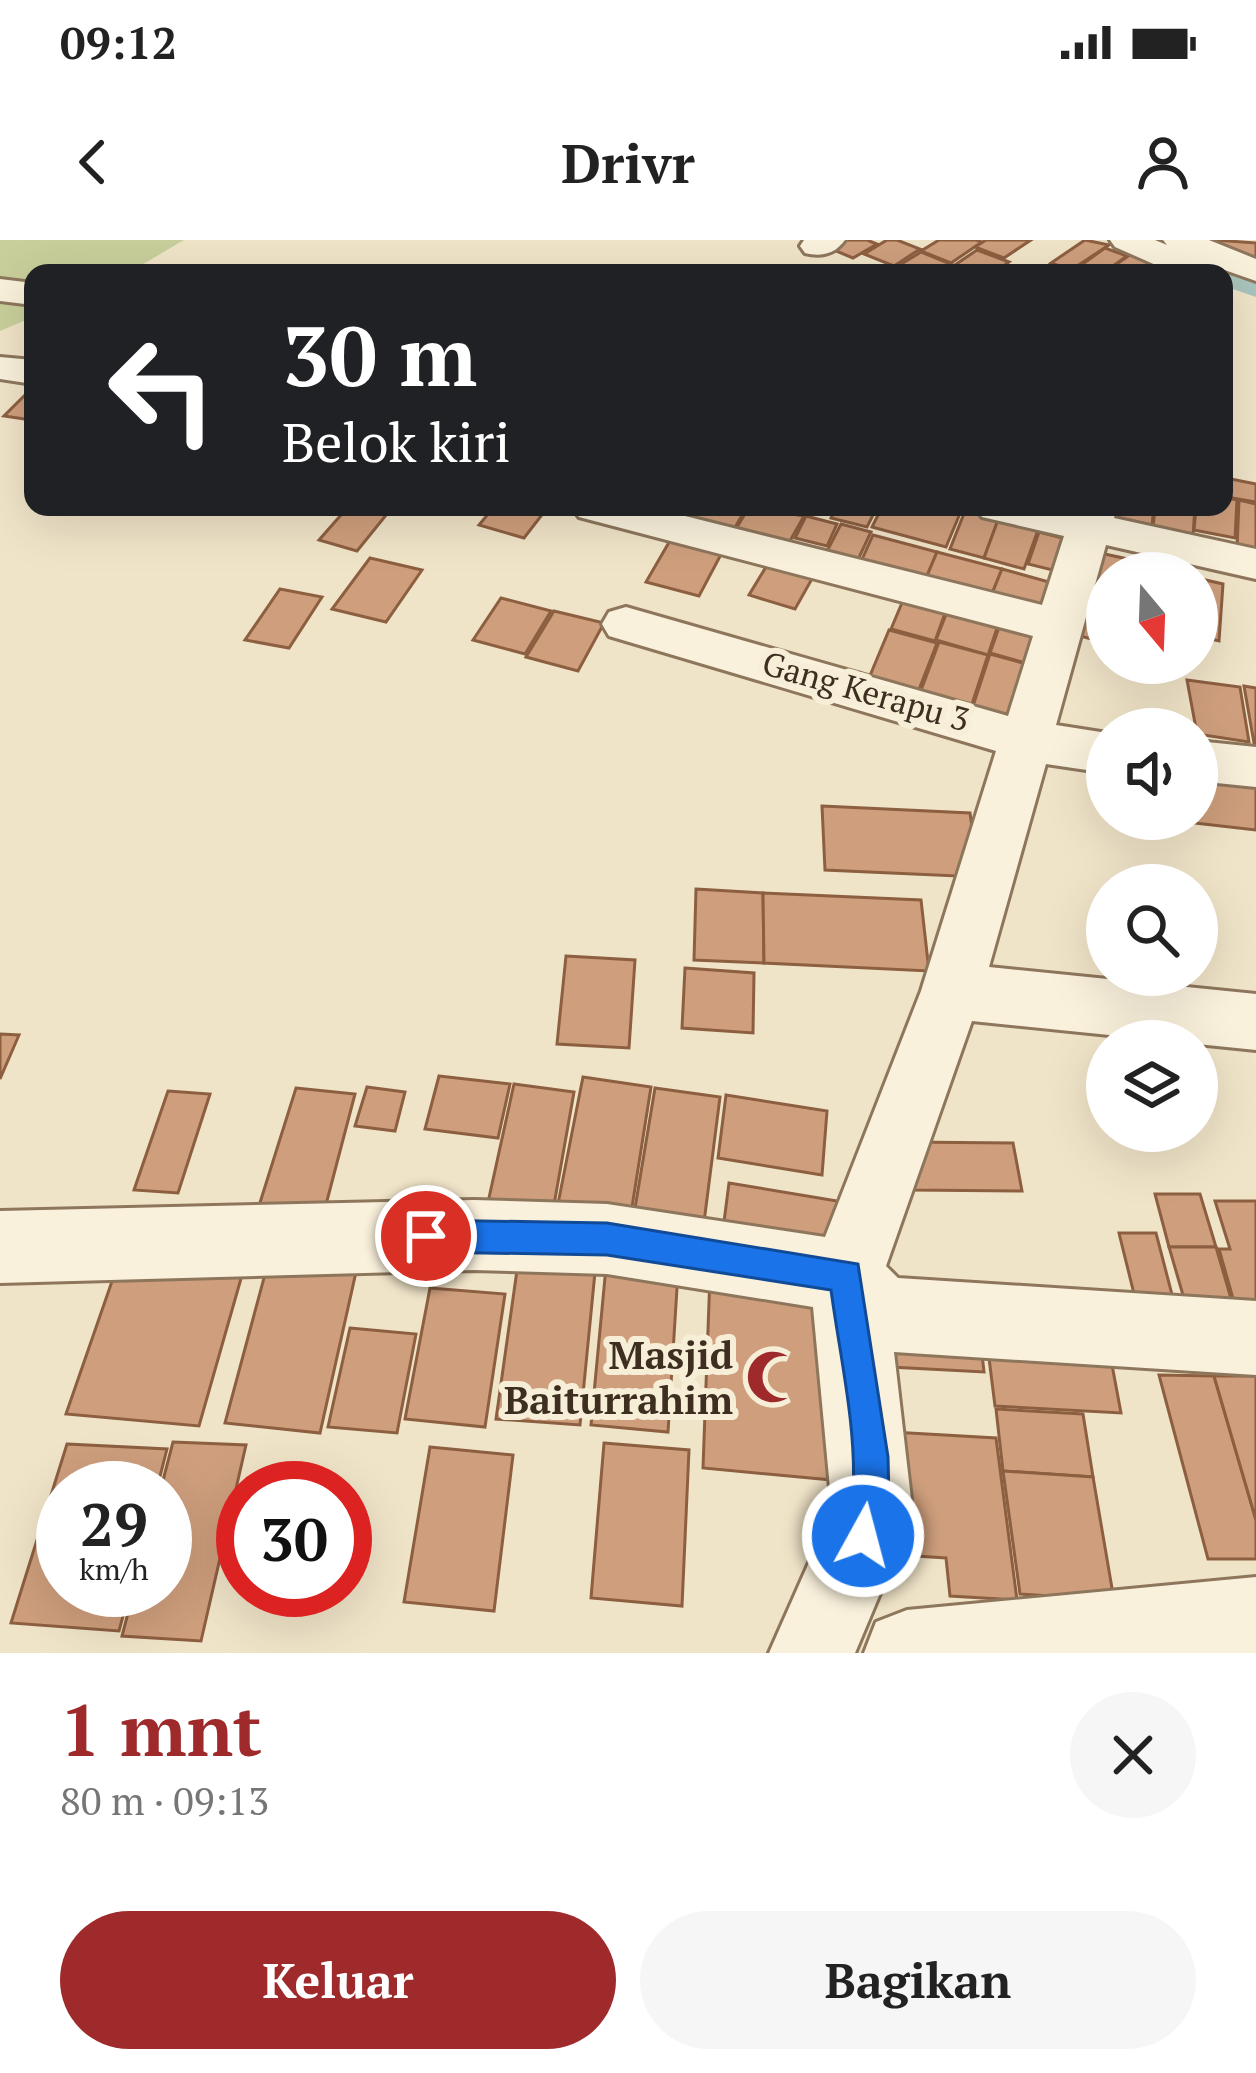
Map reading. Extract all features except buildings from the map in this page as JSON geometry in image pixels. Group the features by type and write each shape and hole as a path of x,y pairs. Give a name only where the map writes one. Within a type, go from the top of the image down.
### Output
{"street":[{"path":"1127,240 1182,264"},
{"path":"1180,240 1256,271"},
{"path":"629,516 1063,627"},
{"path":"812,1653 863,1536 871,1499 870,1457 846,1276 952,991 1063,627 1091,518 1256,564"},
{"name":"Gang Kerapu 3","path":"626,624 1028,741 1086,750"},
{"path":"1218,763 1256,767"},
{"path":"952,991 1256,1022"},
{"path":"0,1246 474,1235 607,1239 846,1276 875,1308 891,1316 1256,1338"},
{"path":"907,1653 1256,1620"}],"green space":[{"path":"0,240 184,240 143,264 24,264 24,321 0,331"}],"waterway":[{"path":"1154,240 1211,264"},
{"path":"1233,273 1256,283"}],"place":[{"name":"Masjid Baiturrahim","path":"773,1377"}],"route":[{"path":"426,1236 607,1239 846,1276 870,1457 871,1499 863,1536"}]}
